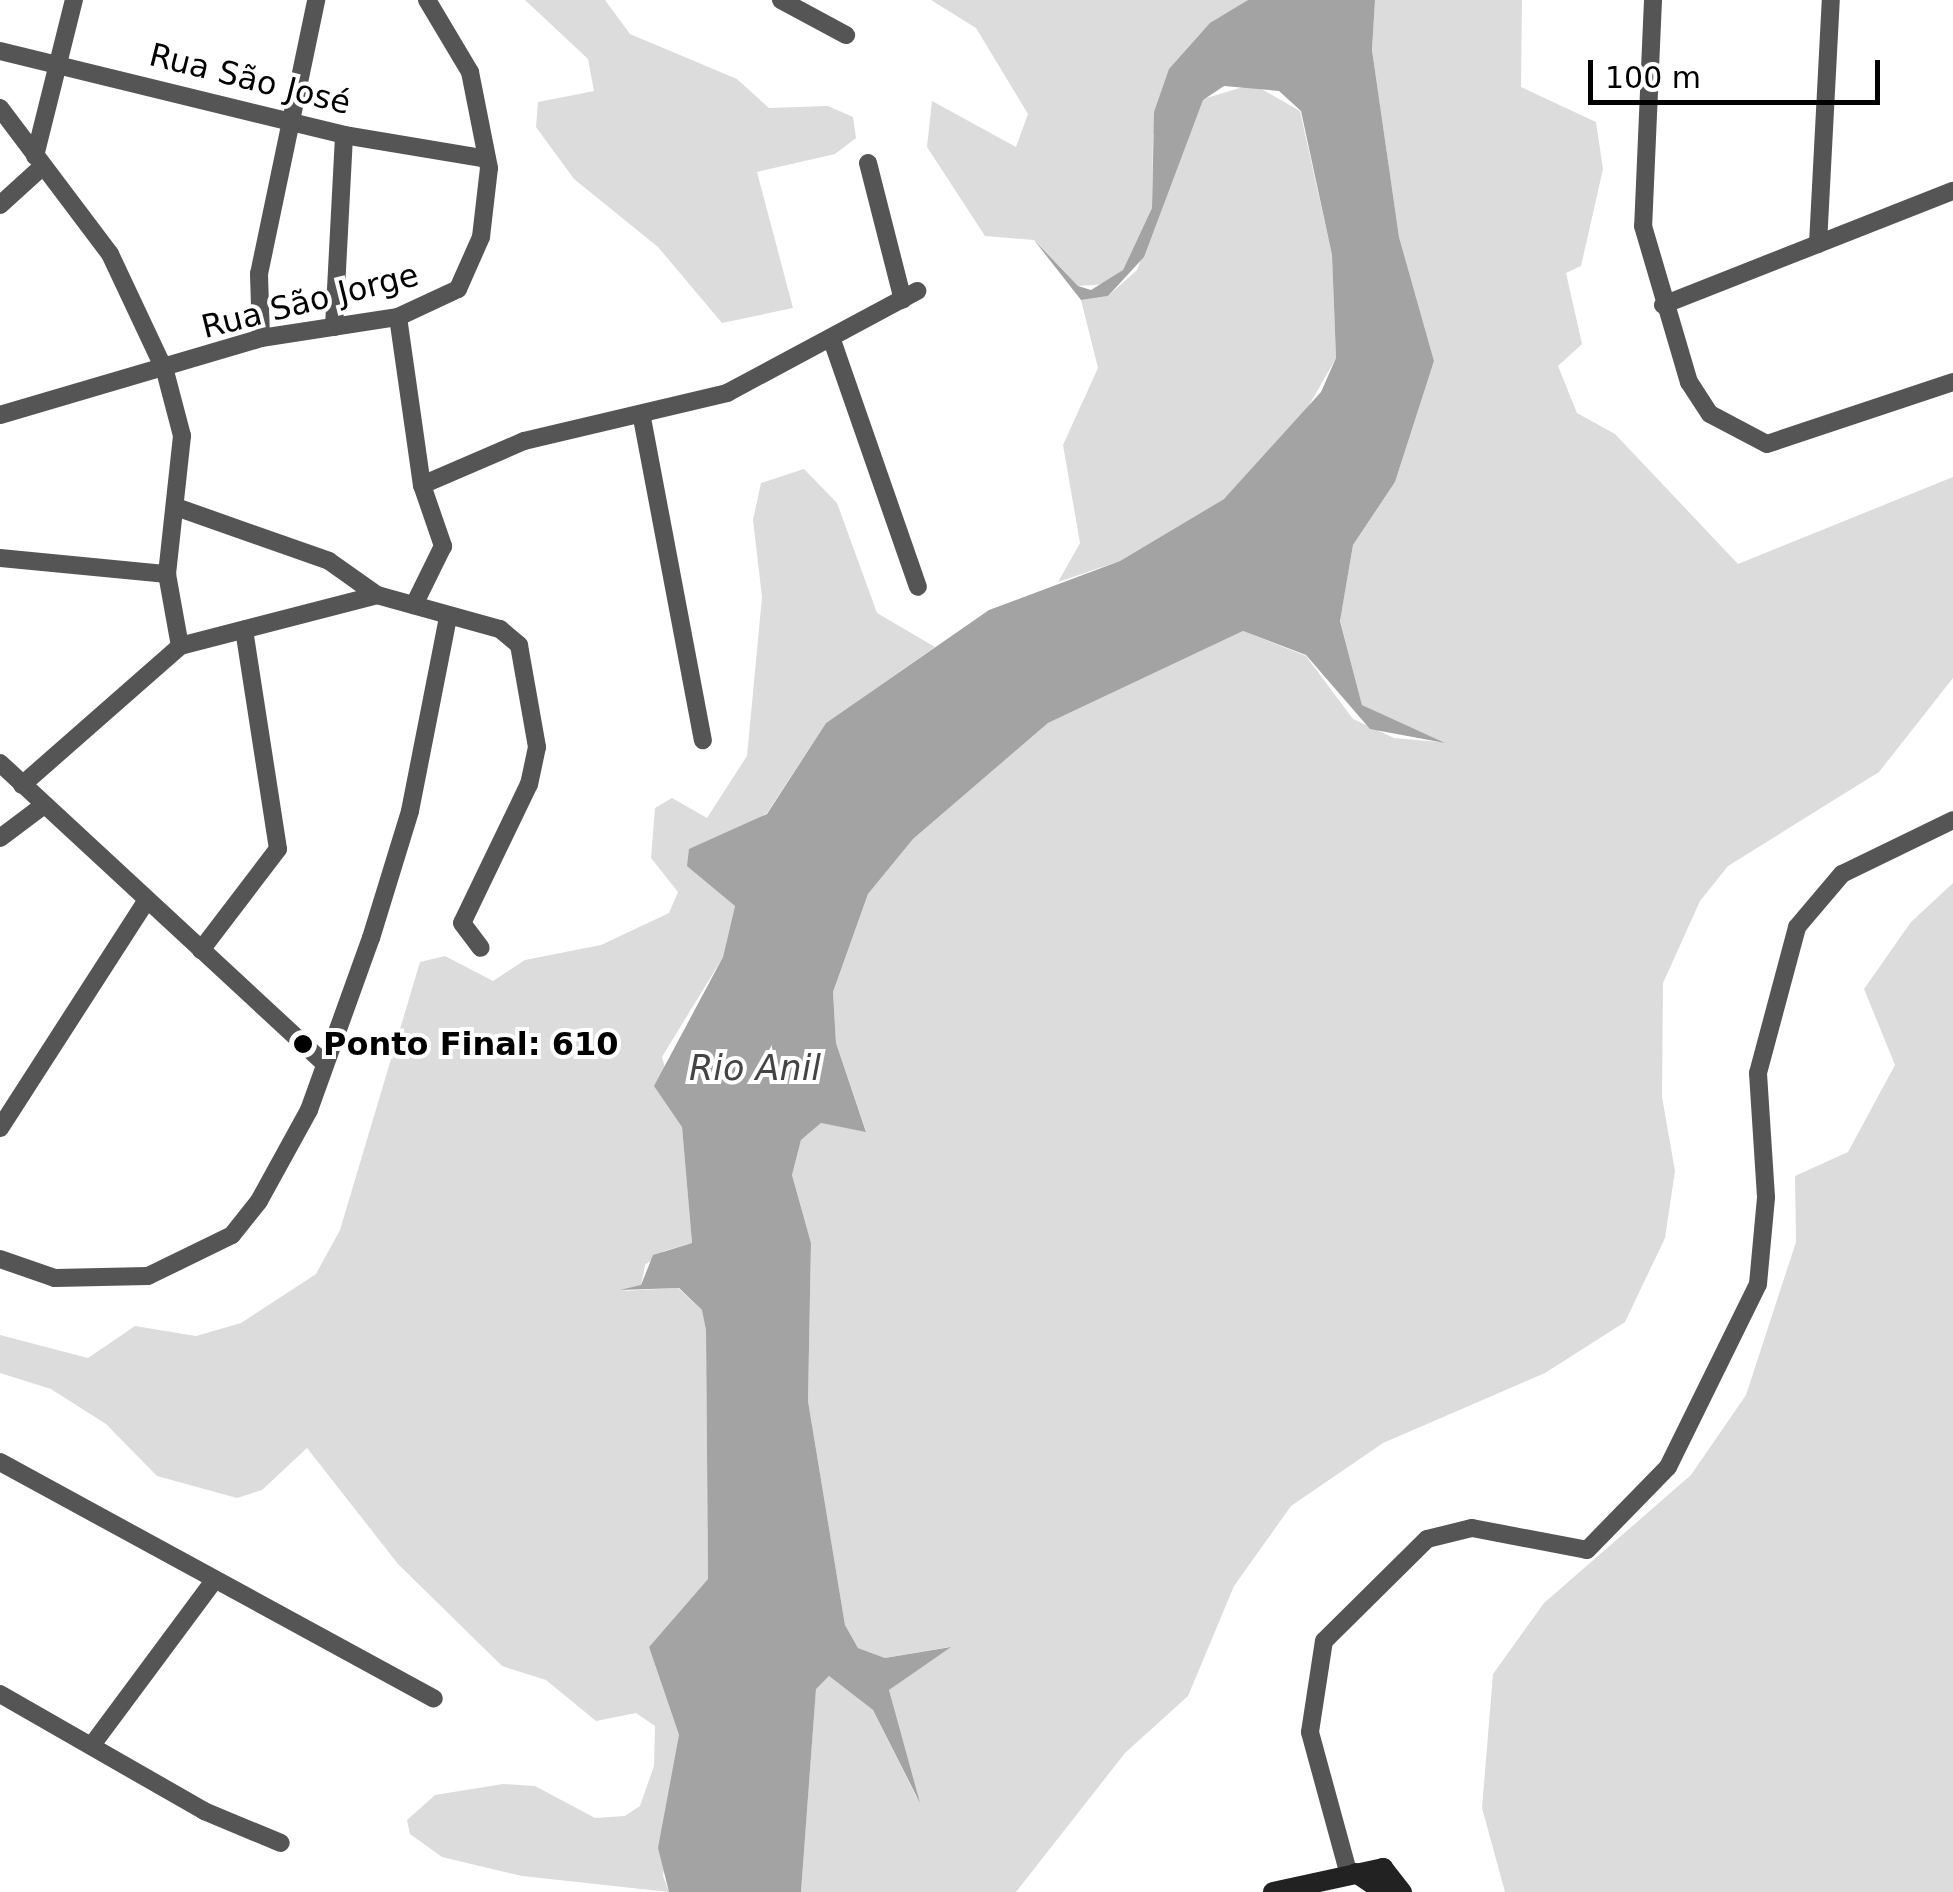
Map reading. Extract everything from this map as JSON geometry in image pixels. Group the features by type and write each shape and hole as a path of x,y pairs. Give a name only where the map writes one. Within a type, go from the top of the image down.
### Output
{"street":[{"path":"0,206 39,162 74,0"},
{"path":"262,338 259,274 316,0"},
{"name":"Rua São Jorge","path":"0,415 165,371 262,338 398,317 458,289 474,262 487,159 470,72 427,0"},
{"path":"781,0 846,35"},
{"path":"1652,0 1642,226 1689,382 1710,414 1750,442 1786,440 1953,382"},
{"path":"1818,244 1830,0"},
{"name":"Rua São José","path":"0,51 344,135 487,159"},
{"path":"0,108 139,302 165,371 182,436 167,574 180,646"},
{"path":"334,327 344,135"},
{"path":"422,485 524,441 642,418 727,393 833,344 910,296 868,163"},
{"path":"1663,305 1953,191"},
{"path":"398,317 422,485 443,554 414,605"},
{"path":"833,344 918,587"},
{"path":"642,418 704,740"},
{"path":"176,507 329,561 377,595 448,618 500,629 529,666 537,747 529,784 462,923 481,948"},
{"path":"0,558 167,574"},
{"path":"22,785 180,646 377,595"},
{"path":"0,1259 104,1282 196,1257 232,1235 259,1201 325,1064 410,810 448,618"},
{"path":"201,950 278,849 244,630"},
{"path":"0,764 325,1064"},
{"path":"0,838 44,806"},
{"path":"1384,1892 1352,1874 1310,1732 1324,1641 1427,1539 1472,1528 1587,1550 1668,1468 1758,1284 1766,1198 1758,1073 1798,926 1842,874 1953,820"},
{"path":"0,1128 147,900"},
{"path":"0,1462 434,1699"},
{"path":"92,1745 214,1581"},
{"path":"0,1694 280,1844"},
{"path":"1273,1892 1352,1874 1392,1870 1402,1892"}],"shaded area":[{"path":"525,0 605,0 630,34 737,79 769,108 828,106 853,117 856,138 835,154 757,172 793,308 722,323 658,247 574,179 536,127 538,102 594,91 588,59"},
{"path":"931,0 1248,0 1230,12 1153,135 1152,208 1123,270 1106,284 1078,286 1034,240 985,236 927,147 932,101 1016,147 1028,114 976,28"},
{"path":"1375,0 1522,0 1521,87 1596,122 1603,169 1581,266 1566,273 1582,344 1558,366 1577,413 1615,434 1738,564 1953,477 1953,678 1879,772 1728,866 1700,901 1663,983 1662,1097 1675,1171 1665,1238 1625,1322 1545,1373 1383,1443 1291,1506 1234,1586 1188,1696 1125,1753 1016,1892 801,1892 816,1688 829,1676 873,1710 917,1798 889,1690 949,1647 885,1658 858,1648 845,1625 808,1401 811,1243 792,1175 801,1140 821,1123 866,1131 836,1043 833,992 868,894 913,839 1048,723 1243,631 1306,656 1353,719 1394,738 1440,742 1362,705 1340,620 1353,545 1395,482 1434,361 1399,237 1372,50"},
{"path":"1253,84 1300,111 1332,255 1336,358 1295,430 1224,499 1120,561 1058,582 1080,543 1063,445 1098,368 1081,300 1108,296 1137,270 1203,99"},
{"path":"804,469 837,503 877,613 935,647 826,723 767,813 688,866 735,906 723,957 662,1057 682,1127 692,1243 664,1251 645,1265 641,1286 622,1291 678,1288 703,1311 706,1330 708,1579 649,1647 679,1735 663,1876 669,1892 522,1876 442,1857 410,1834 407,1820 435,1795 503,1784 535,1786 595,1818 625,1816 640,1806 654,1766 655,1726 636,1713 596,1721 546,1680 502,1666 398,1564 307,1448 262,1490 237,1498 157,1476 106,1424 51,1389 0,1373 0,1335 88,1358 135,1326 196,1336 241,1323 316,1274 340,1230 420,962 445,956 493,981 525,960 601,945 669,913 678,892 651,858 655,808 672,798 707,818 747,756 762,597 753,520 761,483"},
{"path":"1953,883 1953,1892 1505,1892 1482,1808 1493,1674 1544,1603 1691,1475 1746,1395 1796,1242 1795,1176 1848,1152 1895,1065 1864,989 1911,922"}],"water":[{"name":"Rio Anil","path":"1248,0 1375,0 1372,50 1399,237 1434,361 1395,482 1353,545 1340,621 1362,705 1445,743 1370,729 1306,655 1243,631 1048,723 913,839 868,894 833,992 836,1043 866,1132 821,1123 801,1140 792,1175 811,1243 808,1401 845,1625 858,1648 885,1658 951,1647 889,1690 920,1803 873,1710 829,1676 816,1689 801,1892 669,1892 658,1848 679,1735 649,1647 708,1579 706,1330 702,1310 679,1288 620,1290 641,1285 653,1255 692,1243 682,1127 654,1086 723,957 735,906 687,866 689,849 767,814 826,723 989,610 1120,561 1224,499 1321,392 1336,358 1332,255 1301,111 1279,91 1224,86 1203,100 1144,257 1108,296 1081,300 1034,240 1078,286 1091,290 1123,270 1152,208 1154,112 1169,69 1210,23"}],"place":[{"name":"Ponto Final: 610","path":"303,1044"}]}
